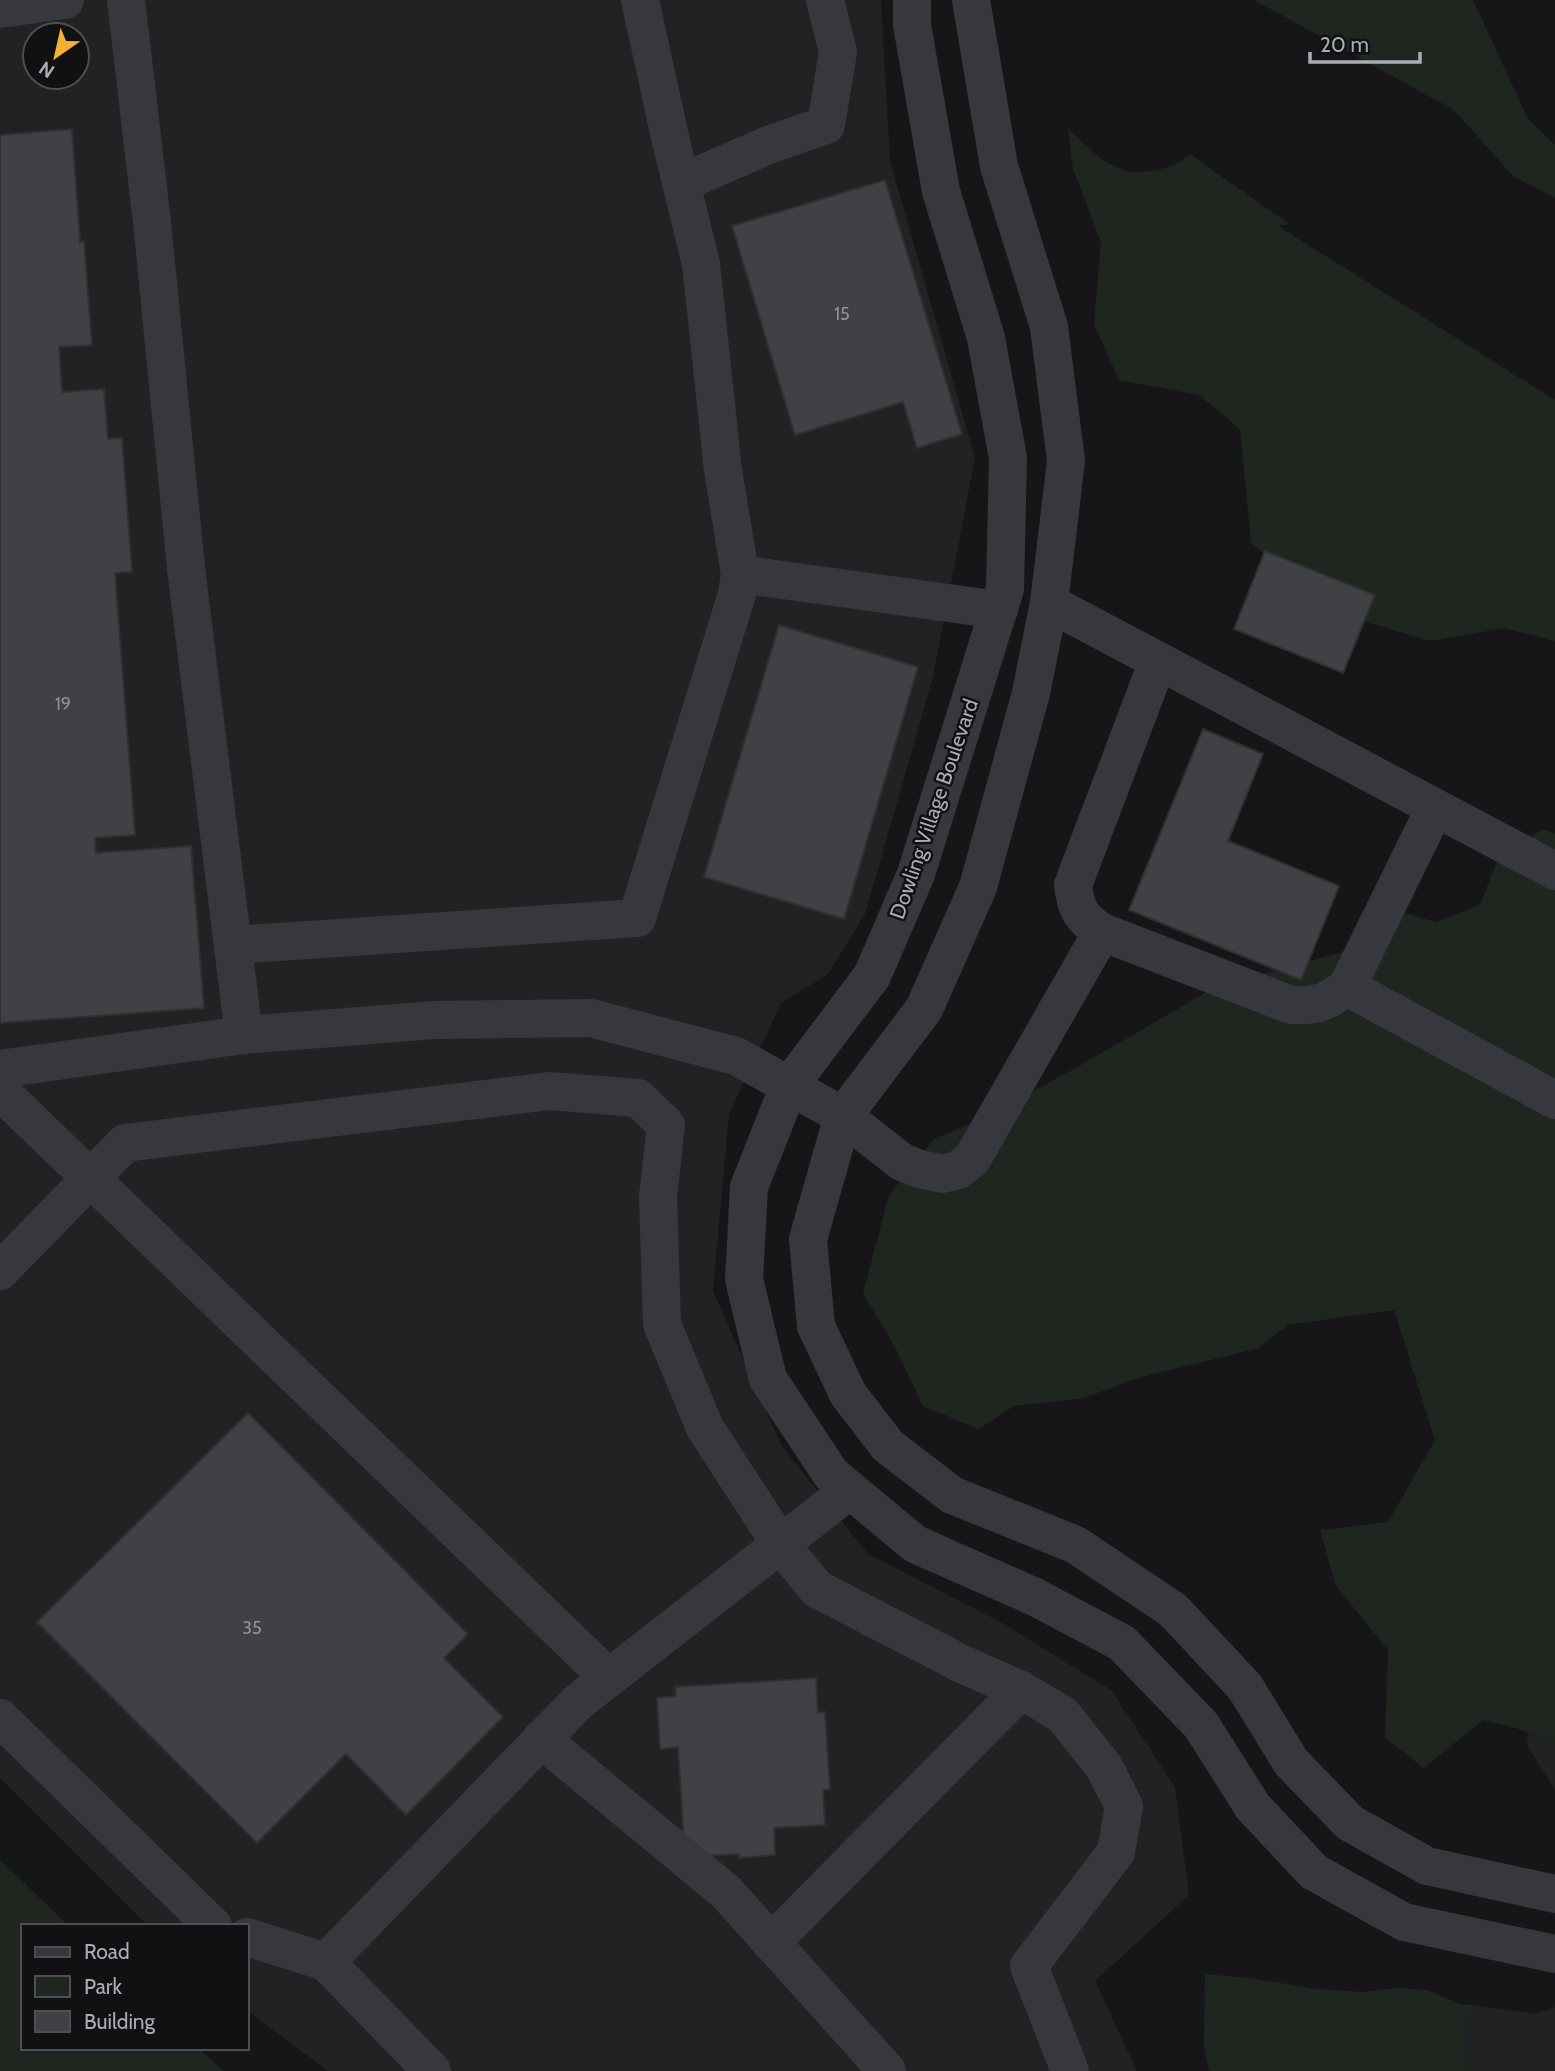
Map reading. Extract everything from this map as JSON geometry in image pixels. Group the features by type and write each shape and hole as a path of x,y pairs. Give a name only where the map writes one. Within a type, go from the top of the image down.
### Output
{"street":[{"path":"0,9 65,0"},
{"path":"126,0 151,212 186,568 244,1035"},
{"path":"233,945 637,918 737,594 740,574 723,470 701,264 640,0"},
{"path":"681,183 771,144 825,125 838,52 825,0"},
{"name":"Dowling Village Boulevard","path":"912,0 912,25 941,191 986,338 1008,458 1005,589 916,874 872,976 789,1086 750,1187 744,1279 768,1379 831,1474 915,1544 1035,1597 1122,1643 1200,1725 1253,1807 1314,1872 1404,1922 1555,1954"},
{"path":"971,0 999,166 1049,327 1066,461 1049,603 1031,693 978,887 924,1009 843,1116 808,1239 816,1326 848,1394 888,1447 952,1495 1076,1545 1173,1610 1245,1687 1291,1762 1350,1823 1427,1866 1555,1894"},
{"path":"740,574 999,610"},
{"path":"1049,603 1555,871"},
{"path":"1158,661 1073,885 1075,905 1087,922 1102,932 1291,1005 1310,1007 1328,1001 1347,987 1435,808"},
{"path":"0,1069 244,1035 434,1020 592,1018 736,1056 843,1116 902,1162 942,1174 958,1170 972,1159 1102,932"},
{"path":"1347,987 1555,1100"},
{"path":"0,1091 608,1678"},
{"path":"0,1271 125,1143 550,1091 638,1098 666,1125 658,1196 662,1324 705,1428 781,1545 817,1589 962,1664 1021,1690 1063,1715 1104,1767 1124,1807 1116,1852 1029,1966 1070,2071"},
{"path":"326,1962 578,1702 850,1490"},
{"path":"771,1943 1021,1690"},
{"path":"0,1718 211,1924"},
{"path":"541,1739 726,1892 887,2071"},
{"path":"248,1937 326,1962 432,2071"}],"shaded area":[{"path":"0,0 881,0 890,161 975,458 933,677 865,914 828,974 781,1003 729,1114 713,1291 781,1445 868,1554 997,1620 1111,1690 1175,1787 1189,1895 1095,1981 1137,2071 328,2071 248,2011 248,1924 146,1924 0,1778"},
{"path":"1528,1733 1555,1743 1555,1790 1527,1745"},
{"path":"1480,2006 1536,2014 1555,2007 1555,2071 1471,2071 1465,2029"}],"green space":[{"path":"1254,0 1473,0 1528,119 1555,145 1555,198 1513,176 1454,110"},
{"path":"1068,129 1107,163 1128,171 1166,168 1190,154 1289,224 1278,226 1555,400 1555,641 1504,628 1431,641 1335,613 1251,543 1240,429 1199,395 1119,380 1094,325 1101,242 1073,169"},
{"path":"1543,829 1555,834 1555,1743 1516,1728 1483,1720 1424,1768 1385,1738 1388,1650 1336,1586 1320,1530 1388,1522 1435,1440 1394,1310 1287,1325 1259,1348 1141,1377 1084,1398 1014,1406 979,1429 923,1406 894,1345 863,1293 889,1195 934,1139 981,1119 1074,1069 1217,986 1365,946 1397,911 1436,922 1480,905 1499,856"},
{"path":"0,1860 67,1924 21,1924 21,2050 201,2050 223,2071 0,2071"},
{"path":"1205,1974 1318,1989 1362,1992 1396,1988 1427,1990 1461,2004 1480,2006 1465,2029 1471,2071 1209,2071 1204,2045"}],"building":[{"path":"72,129 80,242 84,241 92,345 59,347 62,392 104,389 108,439 122,438 132,572 115,573 135,835 95,838 96,853 191,846 204,1008 0,1023 0,135"},
{"path":"885,180 962,434 917,448 903,402 795,435 732,226"},
{"path":"1265,551 1375,595 1343,673 1234,629"},
{"path":"779,625 918,667 844,919 704,877"},
{"path":"1203,729 1263,754 1228,841 1339,886 1301,980 1129,910"},
{"path":"248,1413 468,1634 444,1658 503,1717 406,1815 346,1754 257,1843 37,1622"},
{"path":"816,1678 818,1713 825,1712 830,1789 823,1790 825,1825 774,1828 775,1855 739,1858 739,1854 685,1857 678,1747 660,1749 657,1698 676,1696 675,1687"}]}
